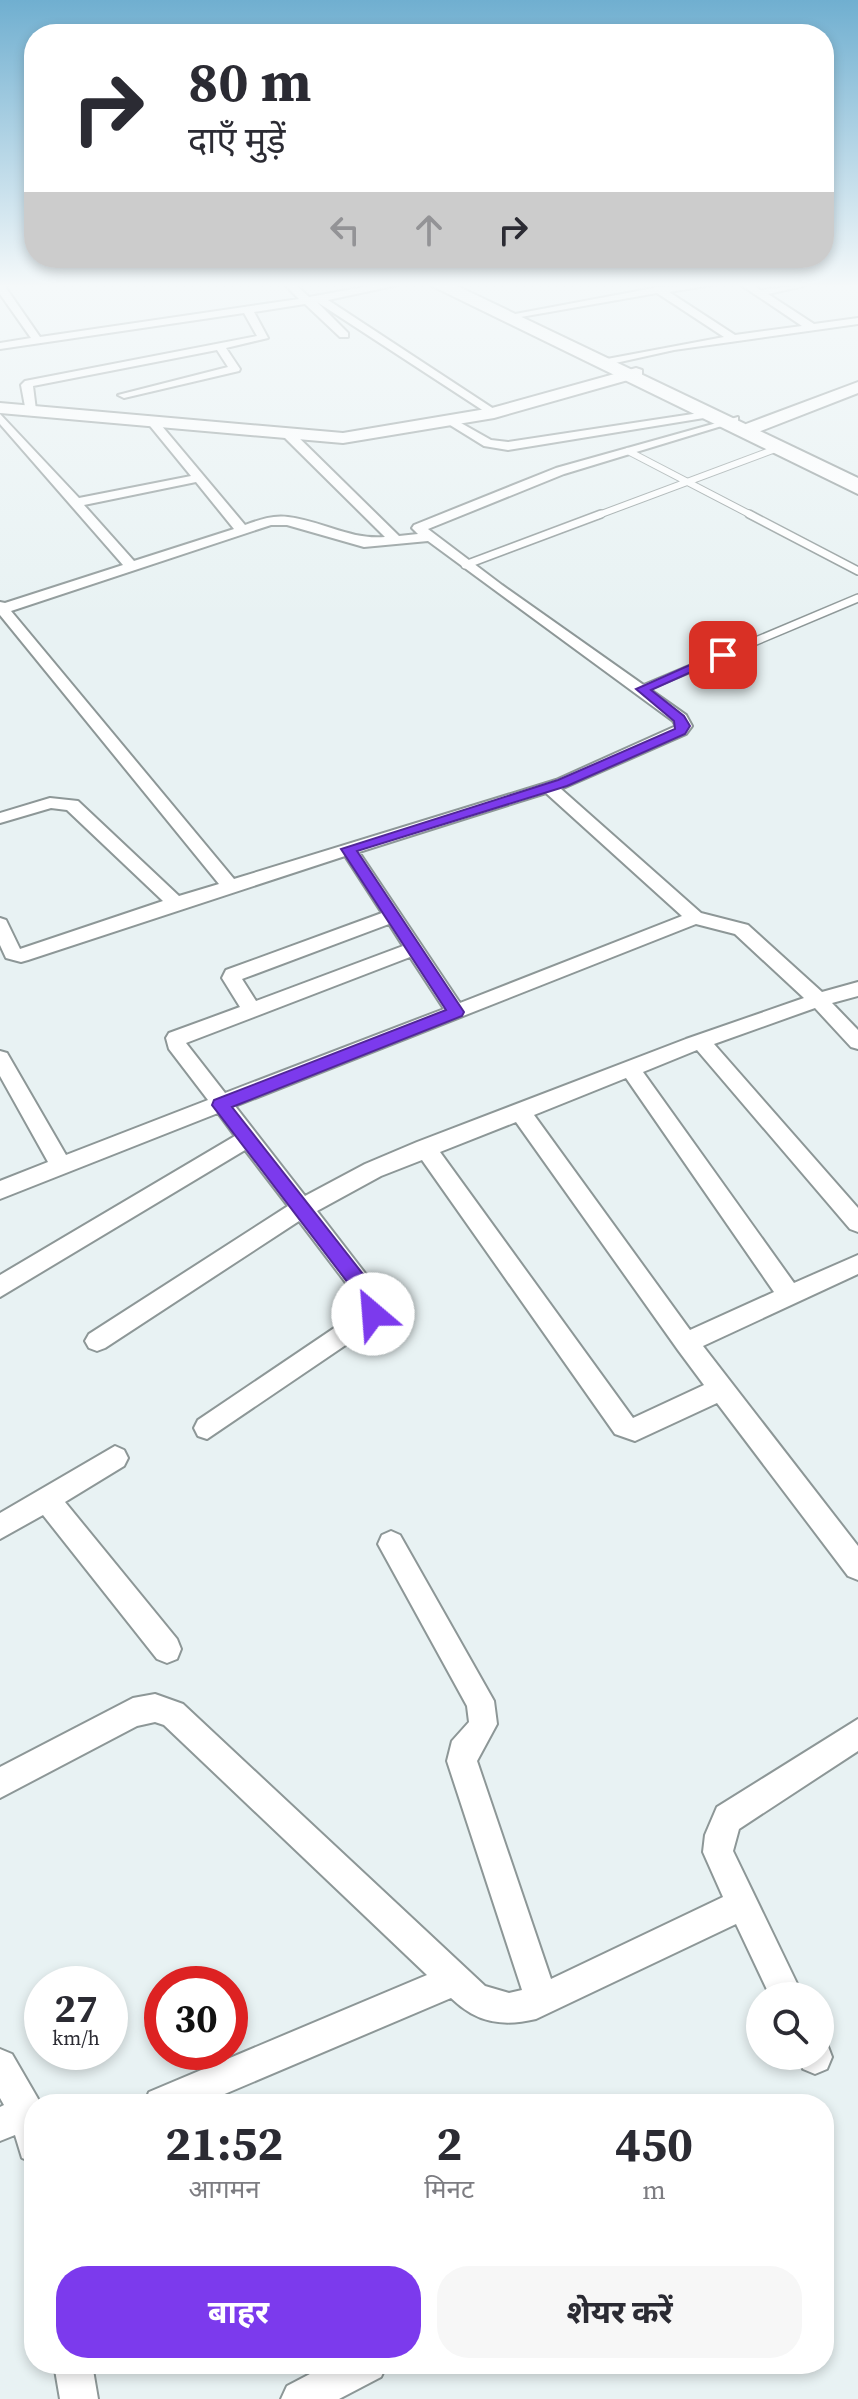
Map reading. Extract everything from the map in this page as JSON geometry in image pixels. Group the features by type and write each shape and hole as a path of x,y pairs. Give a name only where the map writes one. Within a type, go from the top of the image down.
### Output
{"highway":[{"path":"680,397 858,478"},
{"path":"728,420 858,487"}],"street":[{"path":"28,397 30,410"},
{"path":"127,397 242,530"},
{"path":"469,397 494,413"},
{"path":"0,408 343,438 494,413 543,397"},
{"path":"0,924 13,954 21,956 176,903 549,787 680,731 684,726 680,718 420,531 423,525 560,471 728,420 819,397"},
{"path":"0,417 131,566"},
{"path":"448,420 488,443 508,446 728,420"},
{"path":"287,433 397,541"},
{"path":"75,503 199,478"},
{"path":"230,886 1,607 280,520 364,543 428,537"},
{"path":"549,787 695,918 741,929 818,1000 858,1042"},
{"path":"0,818 50,803 72,805 176,903"},
{"path":"349,849 456,1012"},
{"path":"251,1009 233,975 393,916"},
{"path":"0,1190 695,918"},
{"path":"207,1428 373,1314 370,1297 220,1105 176,1044 176,1038 414,949"},
{"path":"97,1341 301,1209 373,1170 630,1068 818,1000 858,989"},
{"path":"701,1042 858,1223"},
{"path":"0,1058 62,1167"},
{"path":"630,1068 790,1296"},
{"path":"520,1111 686,1343 858,1567"},
{"path":"0,1287 246,1139"},
{"path":"425,1148 624,1426 635,1430 721,1389"},
{"path":"686,1343 858,1264"},
{"path":"0,1527 115,1458"},
{"path":"46,1499 167,1649"},
{"path":"391,1544 480,1701 486,1720 481,1732 462,1751 462,1761 542,2000"},
{"path":"0,1783 133,1712 155,1708 173,1714 476,1999 509,2009 542,2000 743,1904"},
{"path":"780,1982 718,1852 720,1835 728,1818 857,1738"},
{"path":"185,2094 455,1980"},
{"path":"0,2066 21,2128"},
{"path":"75,2374 79,2399"},
{"path":"300,2399 349,2374"}],"lane":[{"path":"465,565 778,448"},
{"path":"628,451 858,571"},
{"path":"642,689 858,598"}],"route":[{"path":"373,1314 370,1297 220,1105 456,1012 349,849 562,783 680,731 684,726 680,718 642,689 723,655"}]}
